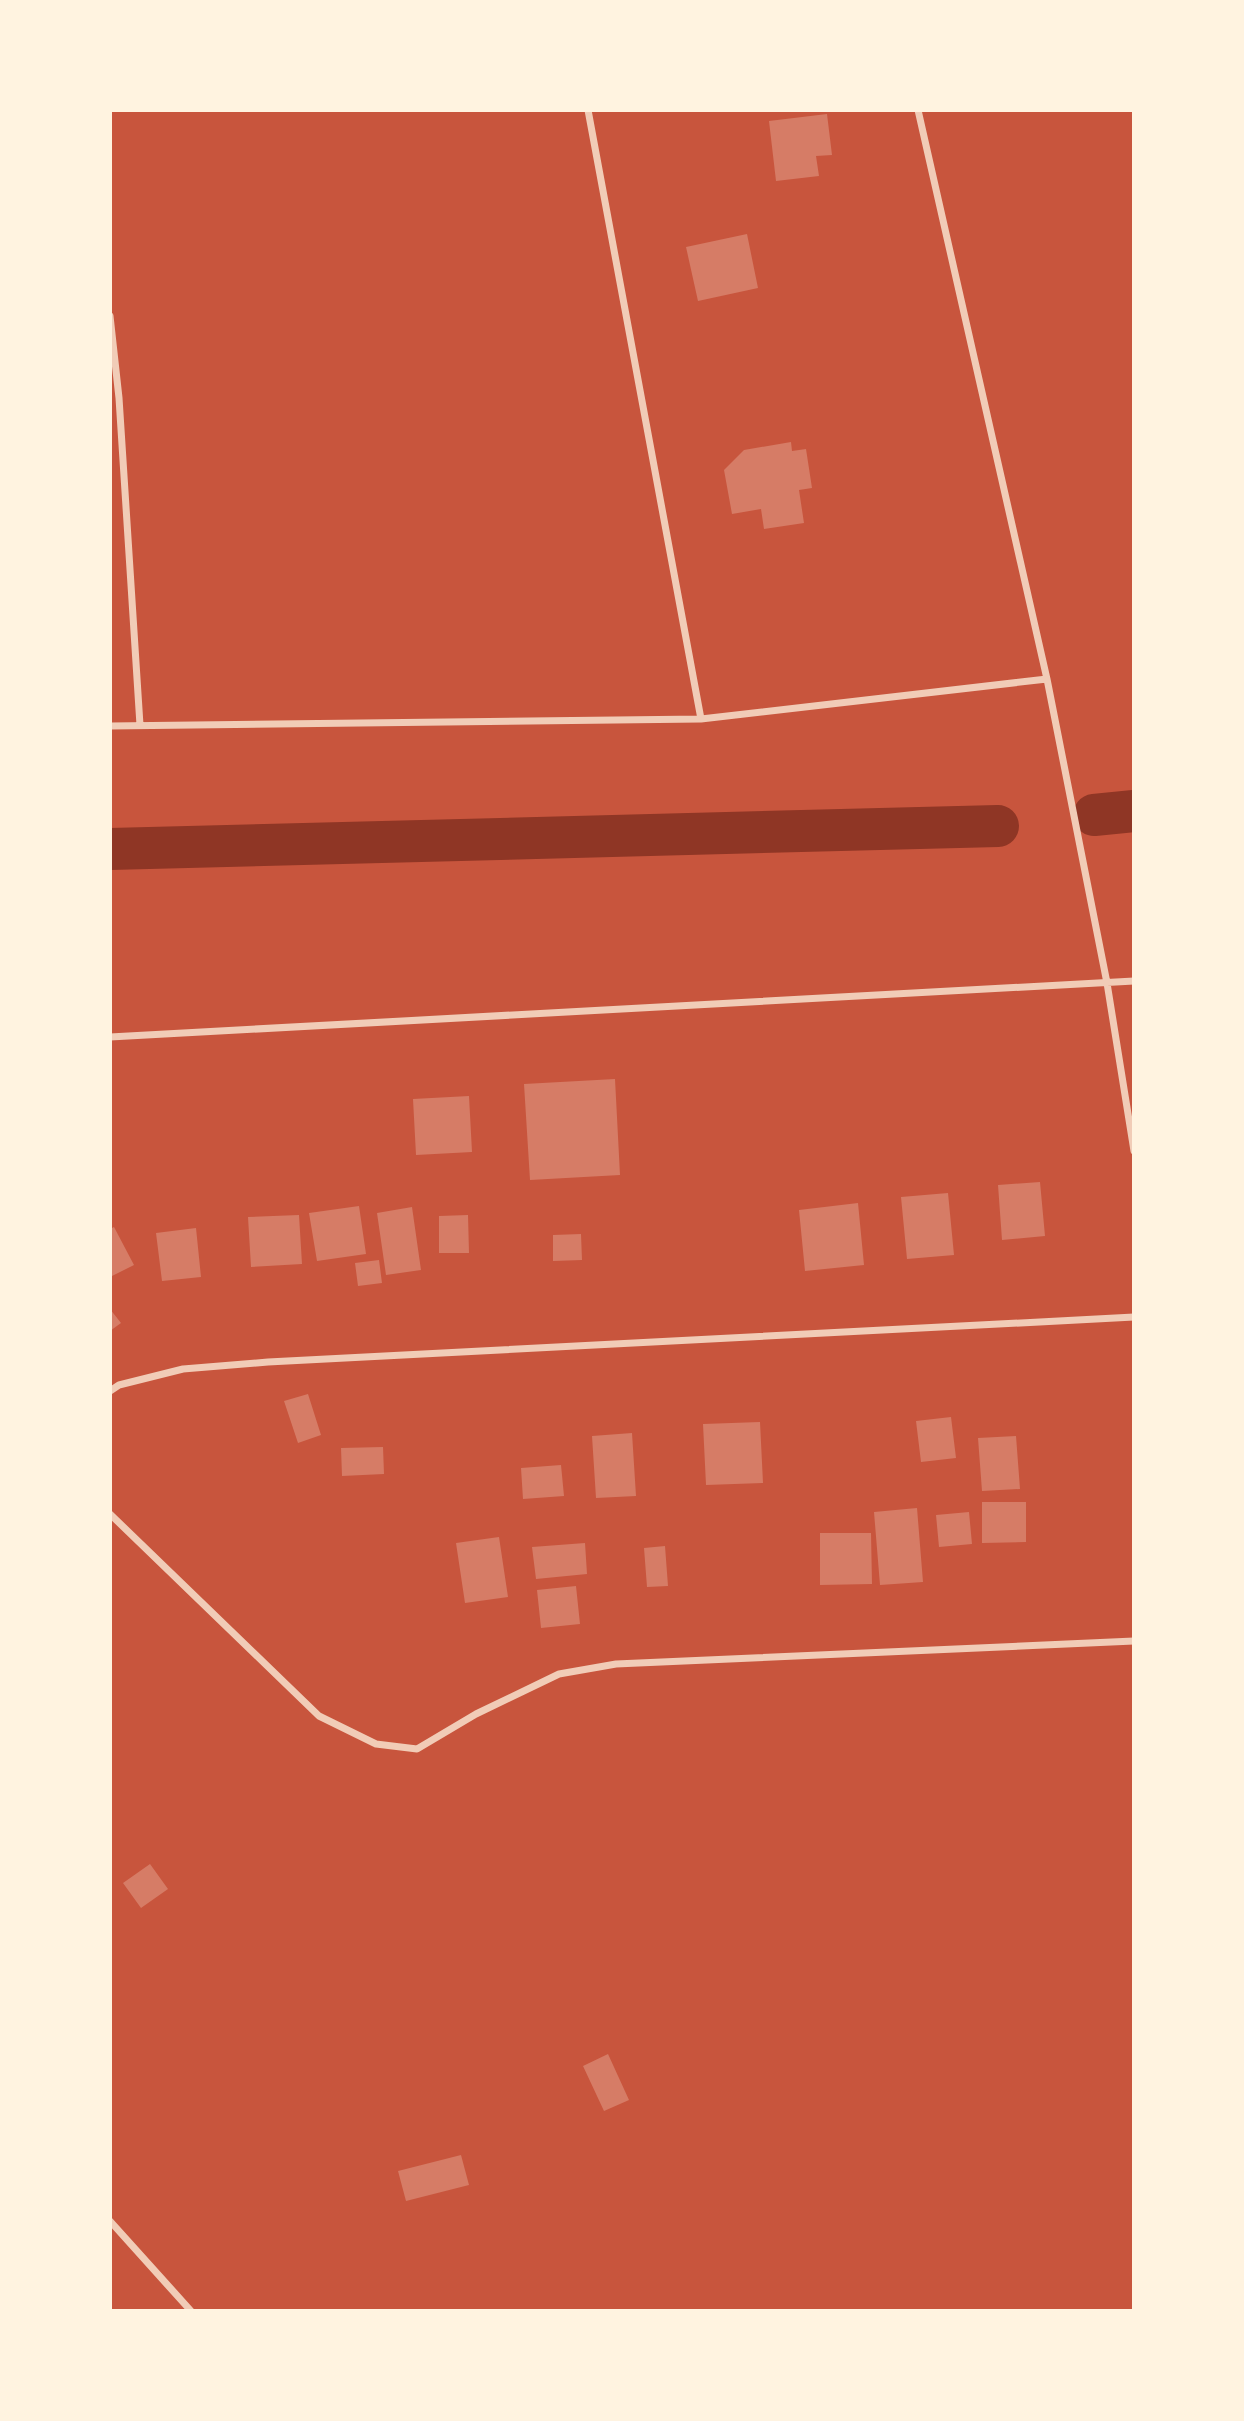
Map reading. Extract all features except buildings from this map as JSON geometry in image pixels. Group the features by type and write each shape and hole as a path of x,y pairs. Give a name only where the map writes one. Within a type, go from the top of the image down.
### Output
{"street":[{"path":"588,110 701,719"},
{"path":"918,110 1047,679 1107,983 1134,1151"},
{"path":"110,316 119,398 140,725"},
{"path":"110,398 119,398"},
{"path":"110,726 701,719 1047,679"},
{"path":"110,1037 1134,981"},
{"path":"110,1391 119,1385 183,1369 268,1362 1134,1317"},
{"path":"110,1514 319,1716 376,1744 417,1749 476,1714 559,1674 616,1664 1134,1641"},
{"path":"110,2221 191,2311"}],"waterway":[{"path":"1094,815 1134,811"},
{"path":"110,849 998,826"}]}
